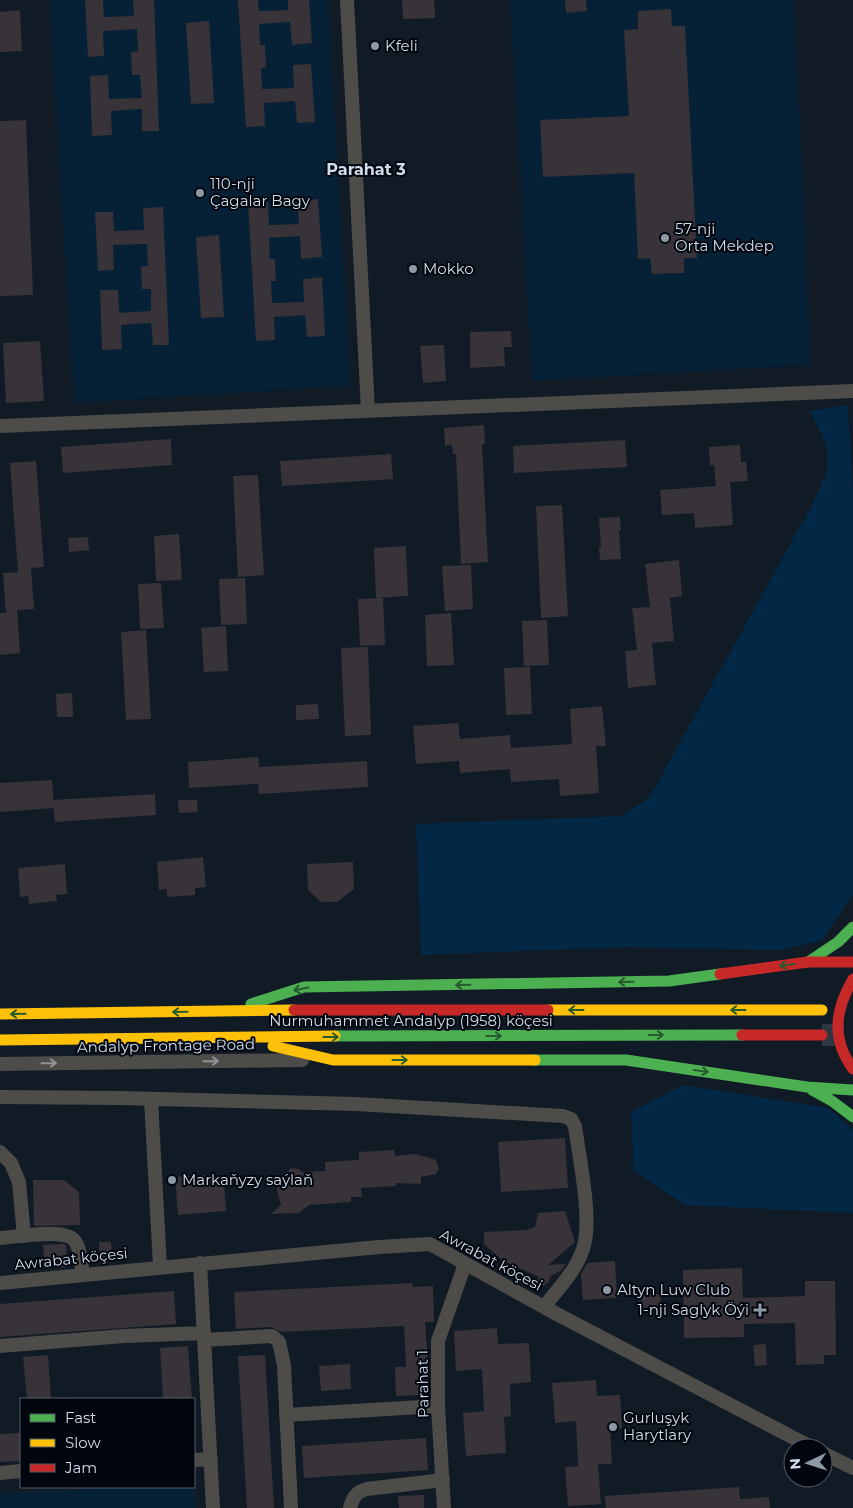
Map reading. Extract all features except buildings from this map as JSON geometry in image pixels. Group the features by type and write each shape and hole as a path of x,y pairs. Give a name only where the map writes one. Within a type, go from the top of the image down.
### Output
{"main road":[{"path":"808,962 830,949 848,935 853,927"},
{"path":"229,1011 304,987 669,981 808,962 853,962"},
{"path":"853,979 842,998 837,1020 839,1043 848,1064 853,1069"},
{"name":"Nurmuhammet Andalyp (1958) köçesi","path":"0,1014 229,1011 822,1010"},
{"name":"Nurmuhammet Andalyp (1958) köçesi","path":"0,1040 230,1036 822,1035"},
{"path":"230,1036 333,1060 626,1060 807,1087 853,1090"},
{"path":"807,1087 832,1101 853,1117"}],"street":[{"path":"347,0 368,411"},
{"path":"0,426 853,390"},
{"name":"Andalyp Frontage Road","path":"0,1064 333,1060"},
{"path":"0,1097 356,1104 571,1118 575,1126 586,1208 585,1240 576,1263 544,1307"},
{"path":"151,1099 160,1267"},
{"path":"0,1152 11,1163 19,1182 24,1236"},
{"path":"0,1238 56,1234 69,1236 78,1248 83,1274"},
{"name":"Awrabat köçesi","path":"0,1283 200,1263 430,1244 544,1307 793,1438"},
{"path":"200,1263 213,1508"},
{"name":"Parahat 1","path":"444,1508 438,1406 438,1341 465,1264"},
{"path":"0,1346 124,1336 272,1336 279,1342 284,1365 291,1508"},
{"path":"286,1415 438,1406"},
{"path":"833,1458 853,1468"},
{"path":"195,1460 211,1459"},
{"path":"0,1473 20,1471"},
{"path":"350,1508 352,1498 359,1491 443,1480"}],"shaded area":[{"name":"110-nji Çagalar Bagy","path":"49,0 328,0 351,386 74,403"},
{"name":"57-nji Orta Mekdep","path":"510,0 794,0 811,365 532,381"},
{"path":"848,405 853,492 853,894 822,940 782,950 626,947 421,955 416,824 621,816 649,798 812,505 827,472 827,446 810,411"},
{"path":"683,1085 828,1108 853,1130 853,1213 685,1205 634,1171 631,1112"},
{"path":"112,1488 194,1488 196,1508 0,1508 0,1493"}],"tunnel":[{"path":"822,1035 853,1035"}],"traffic: fast":[{"path":"808,962 838,942 853,927"},
{"path":"251,1004 304,987 669,981 720,974"},
{"path":"335,1036 742,1035"},
{"path":"535,1060 626,1060 807,1087 853,1090"},
{"path":"812,1090 832,1101 853,1117"}],"traffic: slow":[{"path":"0,1014 294,1010"},
{"path":"548,1010 822,1010"},
{"path":"0,1040 335,1036"},
{"path":"273,1046 333,1060 535,1060"}],"traffic: jam":[{"path":"720,974 808,962 853,962"},
{"path":"853,979 842,1002 838,1024 841,1047 853,1069"},
{"path":"294,1010 548,1010"},
{"path":"742,1035 822,1035"}],"place":[{"name":"Kfeli","path":"375,46"},
{"name":"110-nji Çagalar Bagy","path":"200,193"},
{"name":"57-nji Orta Mekdep","path":"665,238"},
{"name":"Mokko","path":"413,269"},
{"name":"Markaňyzy saýlaň","path":"172,1180"},
{"name":"Altyn Luw Club","path":"607,1290"},
{"name":"1-nji Saglyk Öýi","path":"760,1310"},
{"name":"Gurluşyk Harytlary","path":"613,1427"}],"district":[{"name":"Parahat 3","path":"366,169"}]}
